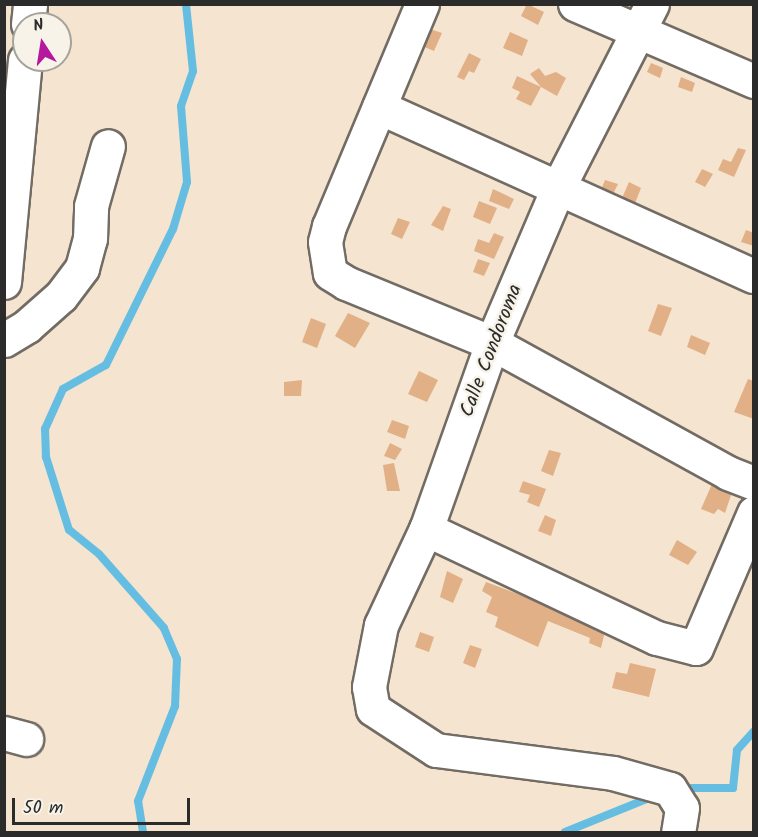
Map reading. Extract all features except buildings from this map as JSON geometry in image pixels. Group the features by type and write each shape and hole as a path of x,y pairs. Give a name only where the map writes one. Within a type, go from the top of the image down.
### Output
{"street":[{"path":"422,4 329,226 325,242 330,273 346,283 492,343 728,473 753,483"},
{"path":"575,4 646,18 753,81"},
{"name":"Calle Condoroma","path":"646,18 558,188 492,343 426,529 381,625 370,664 369,687 373,709 436,750 532,766 613,773 670,789 682,808 678,832"},
{"path":"4,282 24,72"},
{"path":"379,107 753,276"},
{"path":"4,340 27,326 61,296 82,268 90,239 91,206 108,146"},
{"path":"426,529 657,638 696,648 753,513"}],"waterway":[{"path":"143,832 138,801 175,706 177,659 164,628 99,554 69,530 46,457 45,429 63,389 106,365 173,229 187,182 181,106 193,71 186,4"},
{"path":"679,788 733,788 737,750 754,731"},
{"path":"565,832 654,796"}]}
